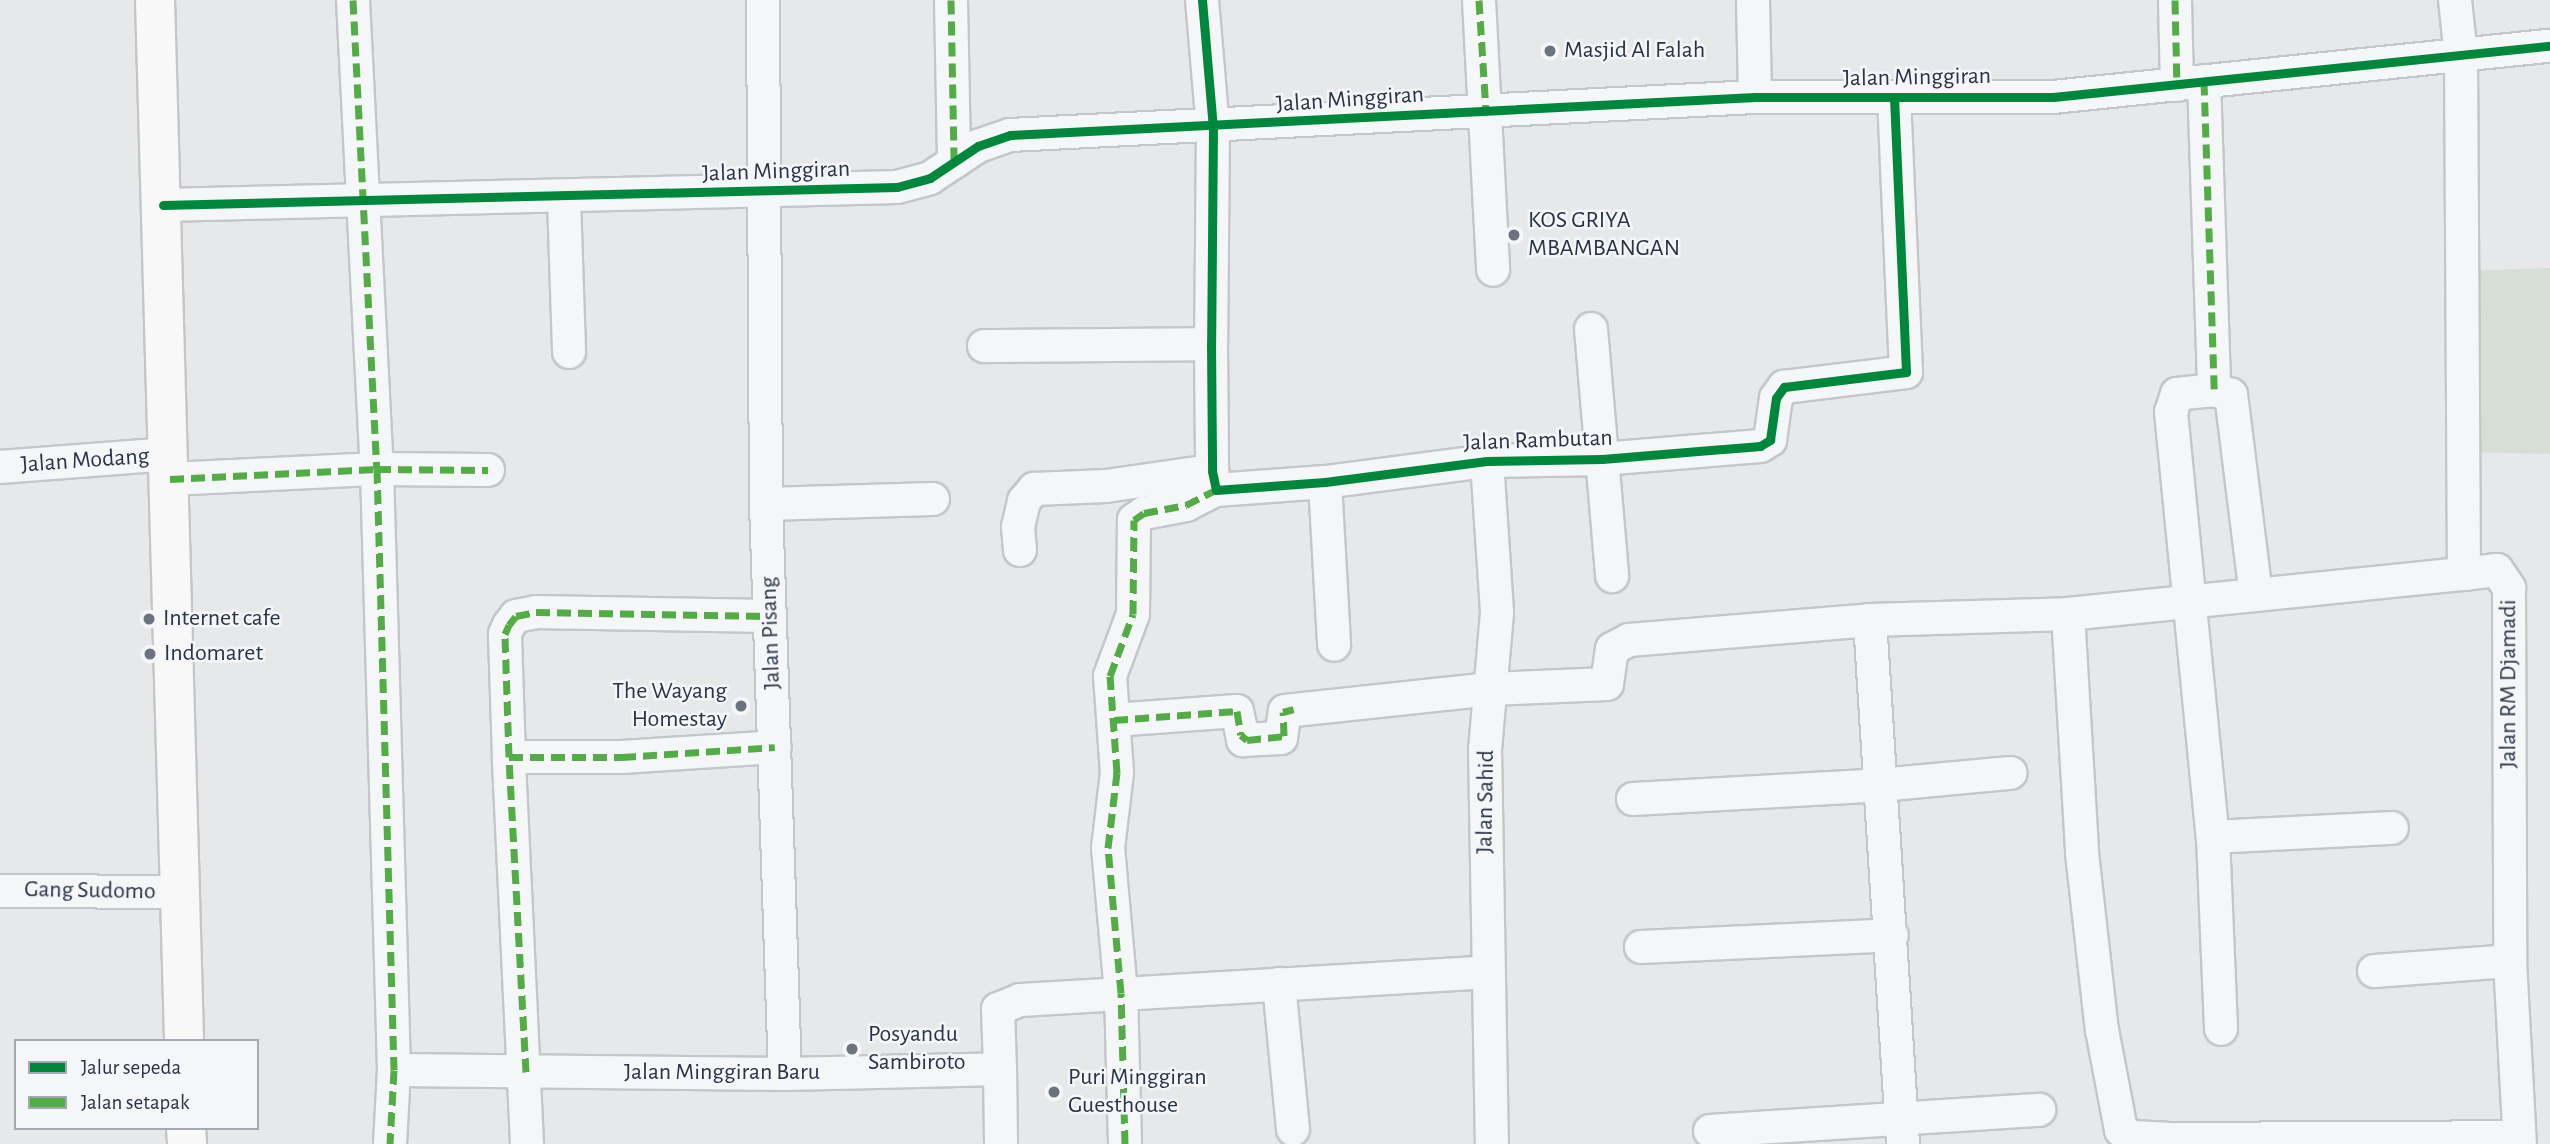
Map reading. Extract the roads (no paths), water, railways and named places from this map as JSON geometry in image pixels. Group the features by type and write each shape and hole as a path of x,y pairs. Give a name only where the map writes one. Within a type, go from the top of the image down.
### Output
{"main road":[{"path":"155,0 163,205 184,1039"}],"street":[{"path":"353,0 377,469 394,1070 390,1144"},
{"name":"Jalan Pisang","path":"763,0 766,504 785,1074"},
{"path":"951,0 954,162"},
{"path":"1125,1144 1121,993 1108,848 1117,773 1110,676 1133,614 1134,520 1144,513 1186,505 1214,481 1210,344 1213,128 1202,0"},
{"path":"1479,0 1493,270"},
{"path":"1753,0 1755,97"},
{"path":"2175,0 2191,83 2214,390"},
{"path":"1114,720 1237,711 1243,740 1281,738 1285,711 1491,690 1607,684 1612,649 1629,640 1870,620 2068,614 2464,574 2461,56 2455,0"},
{"name":"Jalan Minggiran","path":"163,205 564,199 897,187 930,178 978,146 1010,135 1213,128 1755,97 2053,97 2550,46"},
{"name":"Jalan Rambutan","path":"1020,550 1017,527 1024,501 1034,489 1214,481 1325,482 1488,460 1602,459 1760,446 1770,440 1776,398 1784,387 1906,372 1894,98"},
{"path":"564,199 569,352"},
{"path":"1591,329 1612,576"},
{"path":"984,346 1210,344"},
{"path":"2221,1029 2213,837 2171,402 2177,394 2227,391 2233,400 2256,595"},
{"name":"Jalan Sahid","path":"1488,460 1497,613 1485,749 1486,972 1492,1144"},
{"name":"Jalan Modang","path":"0,467 488,470"},
{"path":"1325,482 1334,645"},
{"path":"766,504 933,499"},
{"name":"Jalan RM Djamadi","path":"2464,574 2497,570 2510,588 2510,961 2519,1140"},
{"path":"527,1144 526,1072 505,634 516,616 536,611 770,615"},
{"path":"2068,614 2082,853 2116,1121 2132,1137 2185,1141 2519,1140"},
{"path":"1870,620 1903,1131"},
{"path":"509,757 622,757 775,747"},
{"path":"1633,799 1880,785 2010,773"},
{"path":"2213,837 2392,828"},
{"name":"Gang Sudomo","path":"0,891 180,892"},
{"path":"1641,947 1892,935"},
{"path":"2374,971 2510,961"},
{"path":"1001,1144 998,1009 1020,1000 1486,972"},
{"path":"1279,984 1293,1129"},
{"name":"Jalan Minggiran Baru","path":"394,1070 785,1074 1000,1069"},
{"path":"1710,1131 1903,1131 2039,1110"}],"place":[{"name":"Masjid Al Falah","path":"1550,51"},
{"name":"KOS GRIYA MBAMBANGAN","path":"1514,235"},
{"name":"Internet cafe","path":"149,619"},
{"name":"Indomaret","path":"150,654"},
{"name":"The Wayang Homestay","path":"741,706"},
{"name":"Posyandu Sambiroto","path":"852,1049"},
{"name":"Puri Minggiran Guesthouse","path":"1054,1092"}]}
